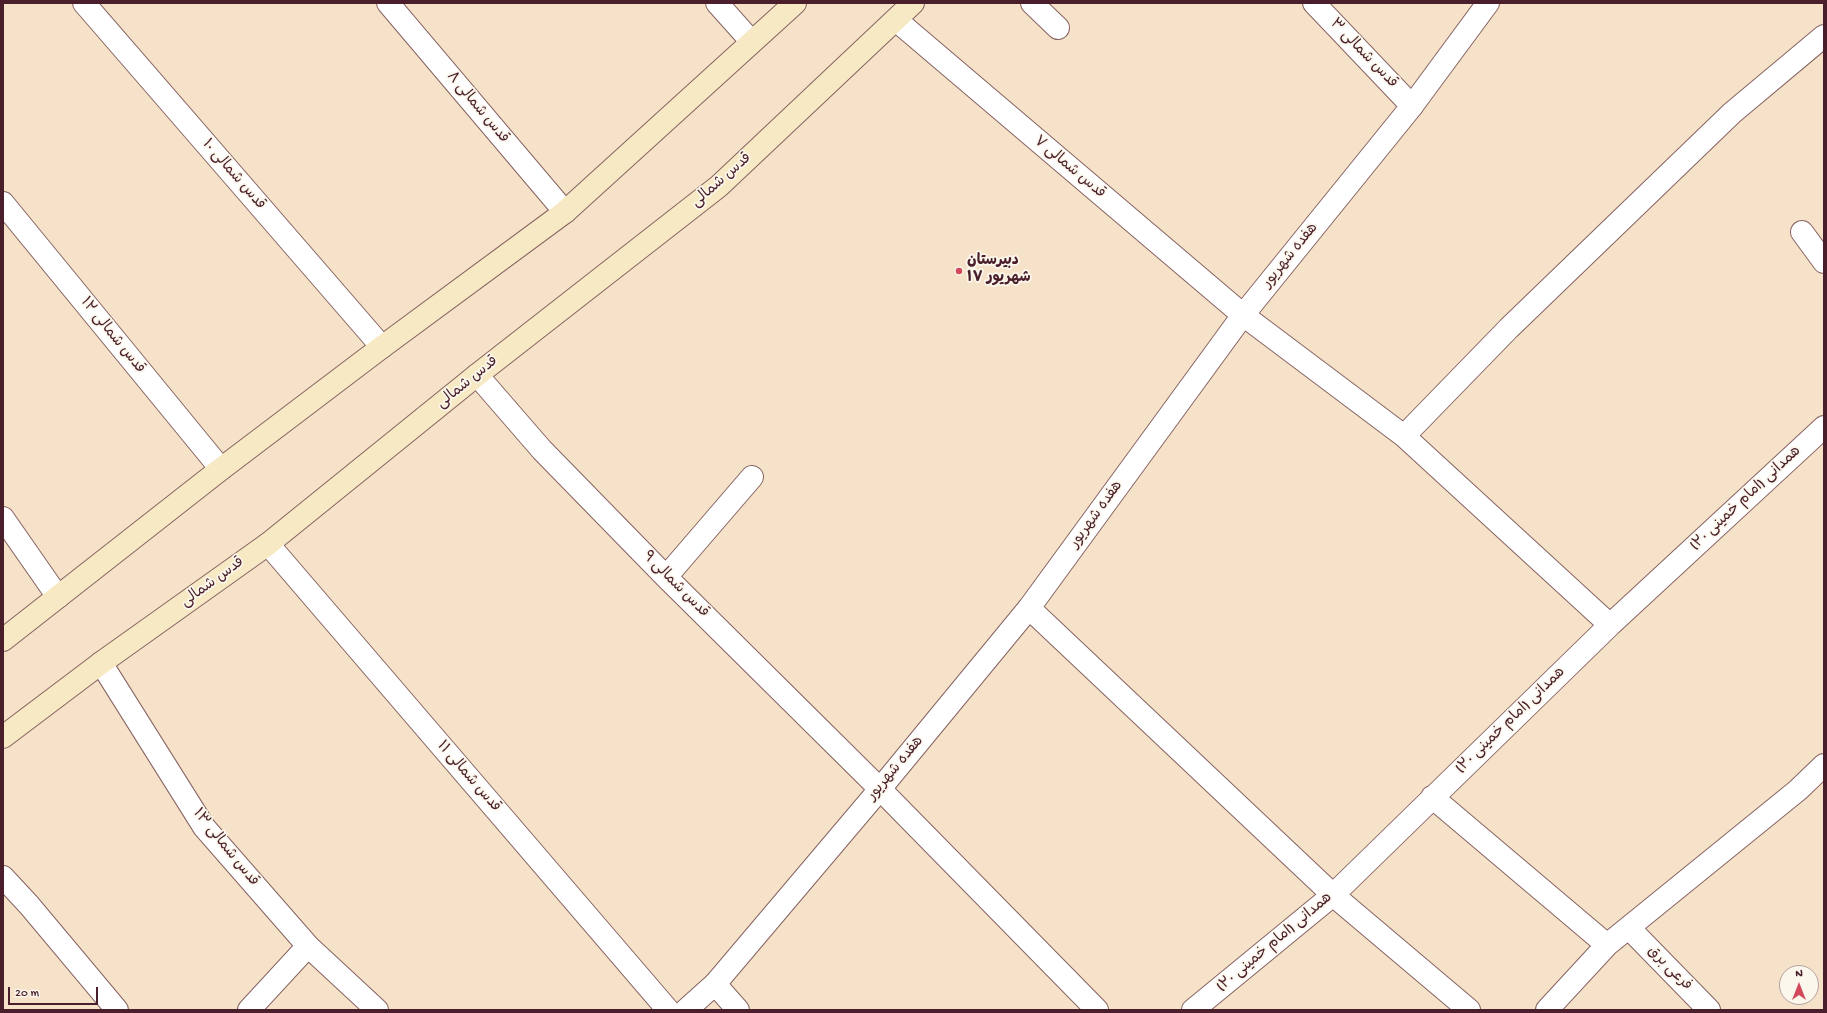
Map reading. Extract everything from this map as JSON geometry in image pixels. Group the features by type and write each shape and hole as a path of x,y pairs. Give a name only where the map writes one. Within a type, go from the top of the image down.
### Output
{"main road":[{"path":"3,640 221,469 382,347 566,212 751,41 795,3"},
{"name":"قدس شمالی","path":"3,737 101,663 268,544 477,375 719,186 896,20 912,3"}],"street":[{"name":"قدس شمالی ۱۰","path":"84,3 382,347"},
{"name":"قدس شمالی ۸","path":"388,3 566,212"},
{"path":"717,3 751,41"},
{"path":"1032,3 1058,28"},
{"name":"۳ قدس شمالی","path":"1314,3 1412,106"},
{"name":"هفده شهریور","path":"686,1010 715,984 880,789 1029,608 1243,316 1412,106 1488,3"},
{"name":"۷ قدس شمالی","path":"896,20 1243,316 1404,436 1610,625"},
{"path":"1404,436 1509,328 1732,113 1824,36"},
{"name":"قدس شمالی ۱۲","path":"3,203 221,469"},
{"path":"1802,232 1824,262"},
{"name":"قدس شمالی ۹","path":"477,375 542,450 666,577 880,789 1098,1010"},
{"name":"همدانی (امام خمینی ۲۰)","path":"1193,1010 1333,895 1610,625 1824,427"},
{"path":"666,577 752,477"},
{"path":"3,518 58,597"},
{"name":"قدس شمالی ۱۱","path":"268,544 668,1010"},
{"path":"1029,608 1333,895 1469,1010"},
{"name":"قدس شمالی ۱۳","path":"101,663 204,827 308,946 377,1010"},
{"path":"1547,1010 1607,945 1798,790 1824,765"},
{"path":"1432,797 1607,945"},
{"path":"3,877 29,905 116,1010"},
{"name":"فرعی برق","path":"1629,928 1709,1010"},
{"path":"249,1010 308,946"},
{"path":"715,984 738,1010"}],"place":[{"name":"دبیرستان ۱۷ شهریور","path":"959,271"}]}
